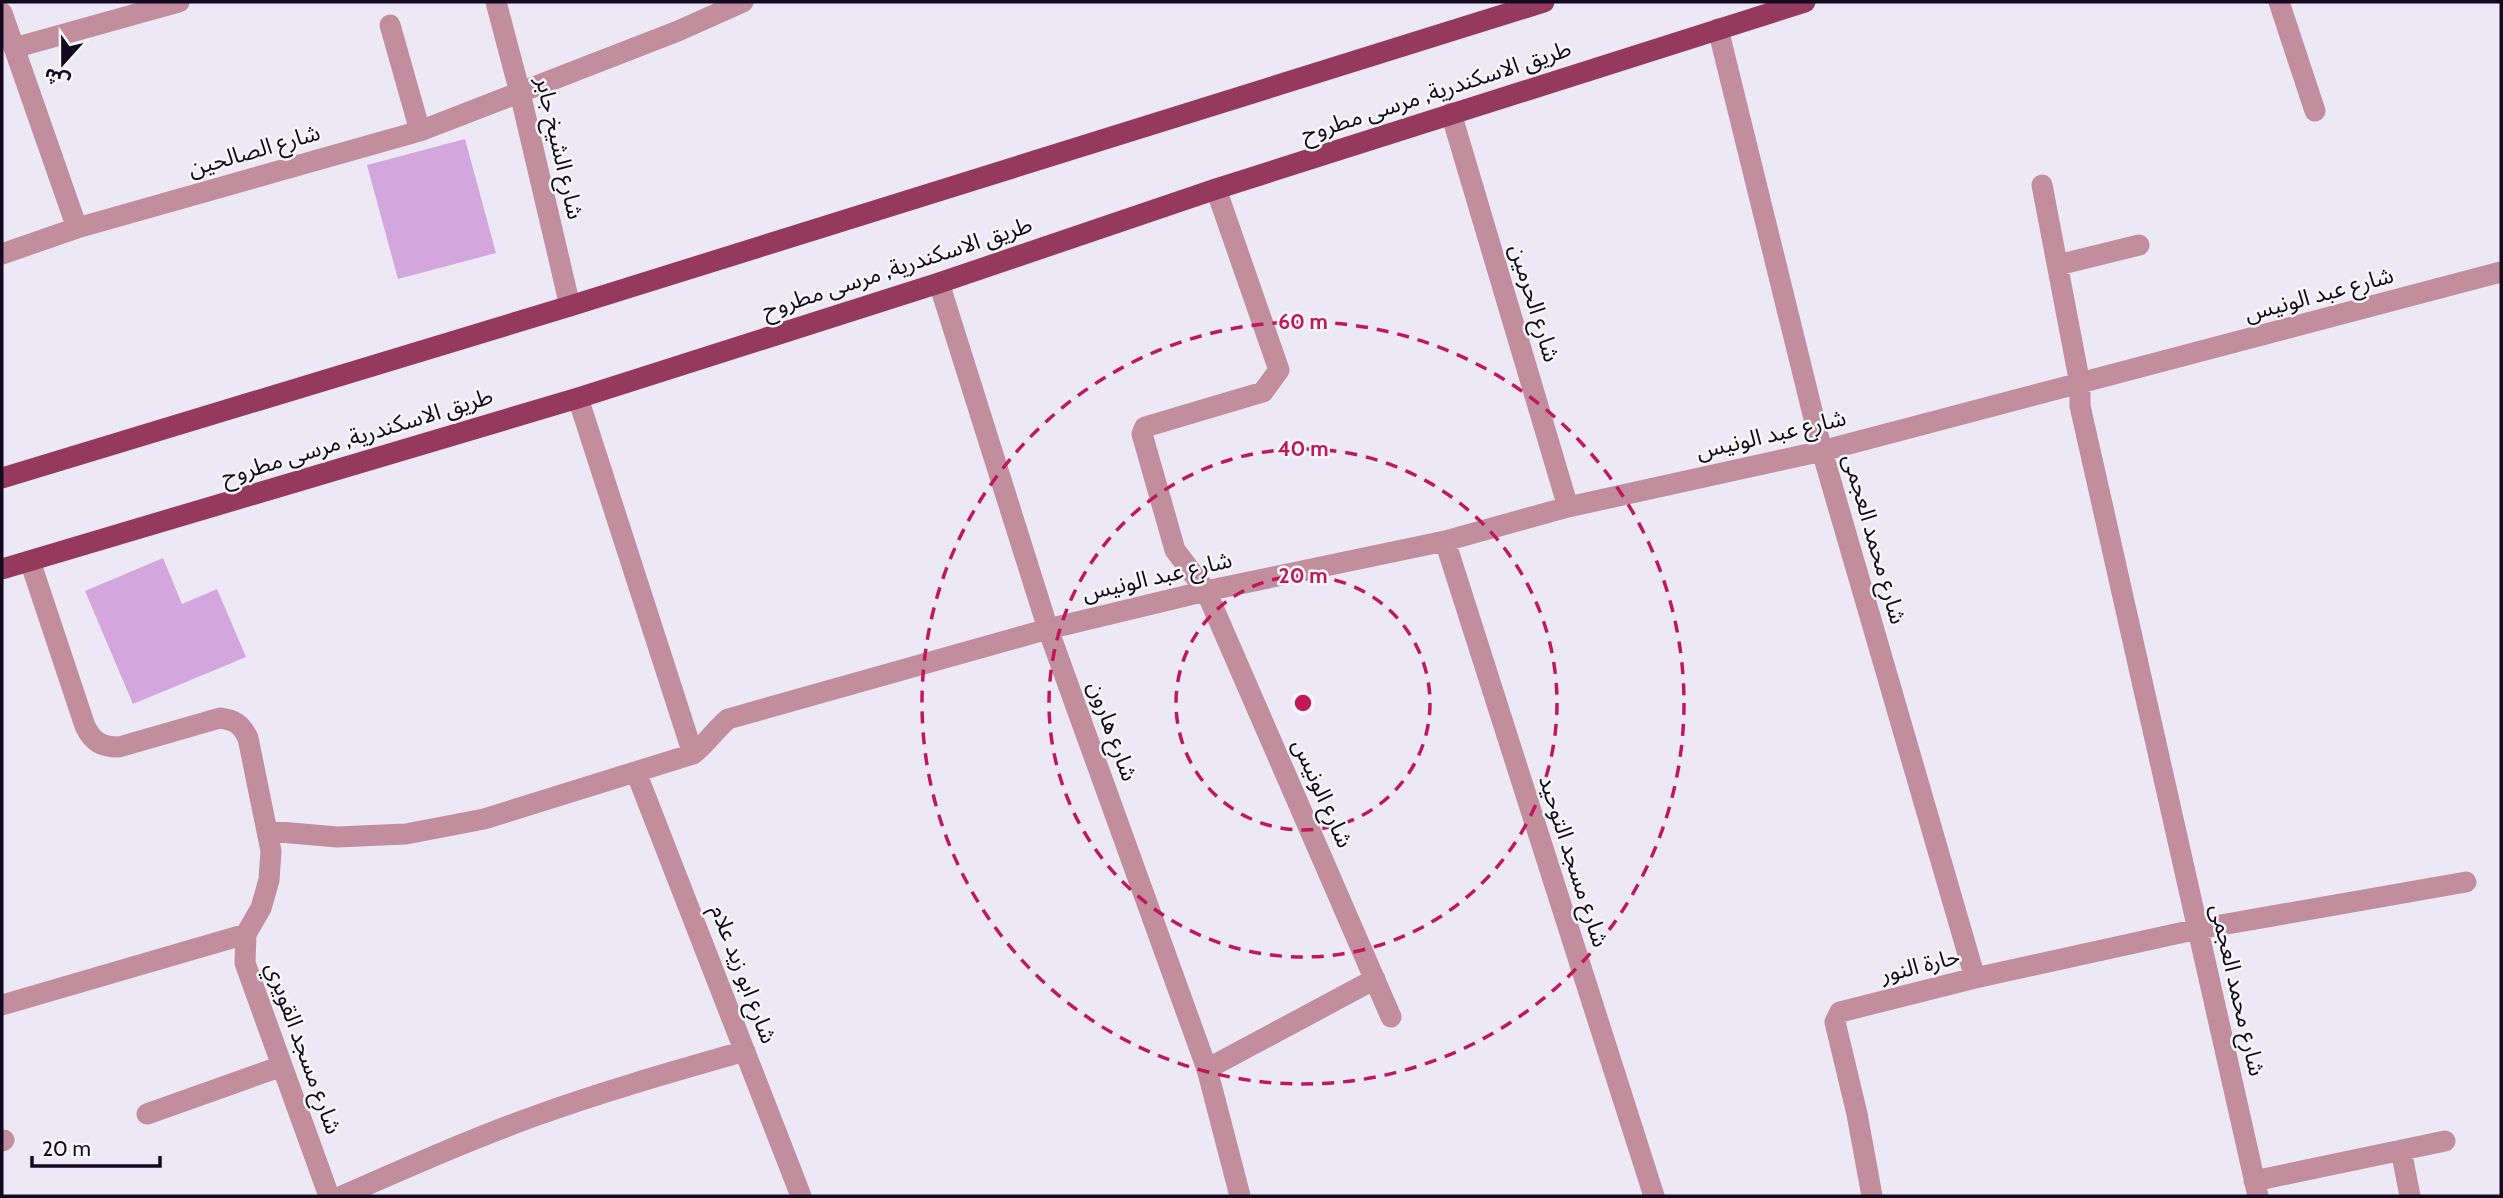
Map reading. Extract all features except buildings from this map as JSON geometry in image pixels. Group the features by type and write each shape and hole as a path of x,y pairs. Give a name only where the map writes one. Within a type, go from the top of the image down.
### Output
{"main road":[{"path":"2,478 570,306 1544,2"},
{"name":"طريق الاسكندرية, مرسى مطروح","path":"2,569 578,398 939,283 1451,113 1805,2"}],"street":[{"path":"14,48 179,2"},
{"name":"شارع الشيخ جابر","path":"496,2 570,306"},
{"name":"شارع الصالحين","path":"2,254 77,228 420,131 678,31 743,2"},
{"path":"2279,2 2315,111"},
{"path":"2,13 77,228"},
{"path":"390,25 420,131"},
{"name":"شارع محمد العجمى","path":"1718,29 1822,451 1975,978"},
{"name":"شارع الحرمين","path":"1451,113 1568,507"},
{"name":"شارع محمد العجمى","path":"2042,185 2080,384 2080,406 2256,1189"},
{"name":"شارع الونيس","path":"1216,189 1279,370 1264,392 1142,430 1175,550 1206,591 1391,1017"},
{"path":"2058,265 2139,245"},
{"name":"شارع عبد الونيس","path":"693,754 706,744 715,730 728,719 1048,628 1206,591 1444,541 1568,507 1822,451 2501,272"},
{"name":"شارع هارون","path":"939,283 1048,628 1207,1069 1240,1196"},
{"path":"268,831 337,837 406,834 484,819 693,754 578,398"},
{"name":"شارع مسجد التوحيد","path":"1444,541 1654,1196"},
{"name":"شارع مسجد القويري","path":"30,561 92,740 105,747 120,747 220,718 233,720 242,726 248,738 271,851 269,880 261,908 246,934 245,963 329,1195"},
{"name":"شارع ابو زيد علام","path":"636,772 745,1051 794,1195"},
{"name":"حارة النور","path":"1872,1196 1835,1018 1844,1010 2198,929 2466,882"},
{"path":"2,1005 246,934"},
{"path":"1207,1069 1375,979"},
{"path":"329,1195 535,1116 639,1081 745,1051"},
{"path":"147,1114 282,1066"},
{"path":"2256,1189 2401,1150 2445,1141"},
{"path":"2401,1150 2410,1196"}]}
